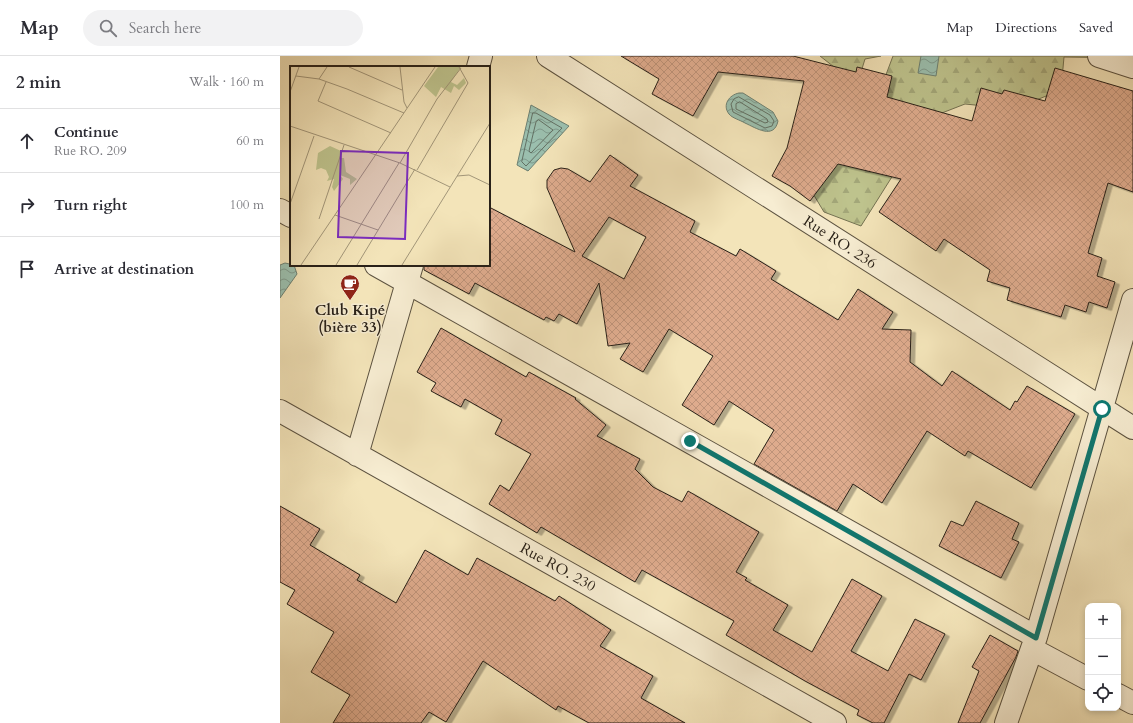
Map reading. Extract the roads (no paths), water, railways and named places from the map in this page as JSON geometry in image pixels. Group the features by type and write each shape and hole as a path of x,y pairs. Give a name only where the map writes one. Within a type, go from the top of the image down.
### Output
{"street":[{"path":"478,66 481,56"},
{"name":"Rue RO. 236","path":"548,56 1133,428"},
{"path":"1099,56 1133,67"},
{"path":"280,210 290,215"},
{"path":"380,266 409,274 1034,643 1085,677"},
{"path":"358,455 409,274"},
{"path":"1006,723 1034,643 1133,300"},
{"name":"Rue RO. 230","path":"280,411 835,723"},
{"path":"1121,697 1133,703"}],"water":[{"path":"921,56 939,56 936,76 918,73"},
{"path":"743,93 773,112 778,121 773,130 759,130 729,114 726,104 732,96"},
{"path":"531,105 569,126 528,171 517,165"},
{"path":"285,263 290,264 290,266 294,266 297,274 280,298 280,265"}],"place":[{"name":"Club Kipé (bière 33)","path":"350,301"}]}
